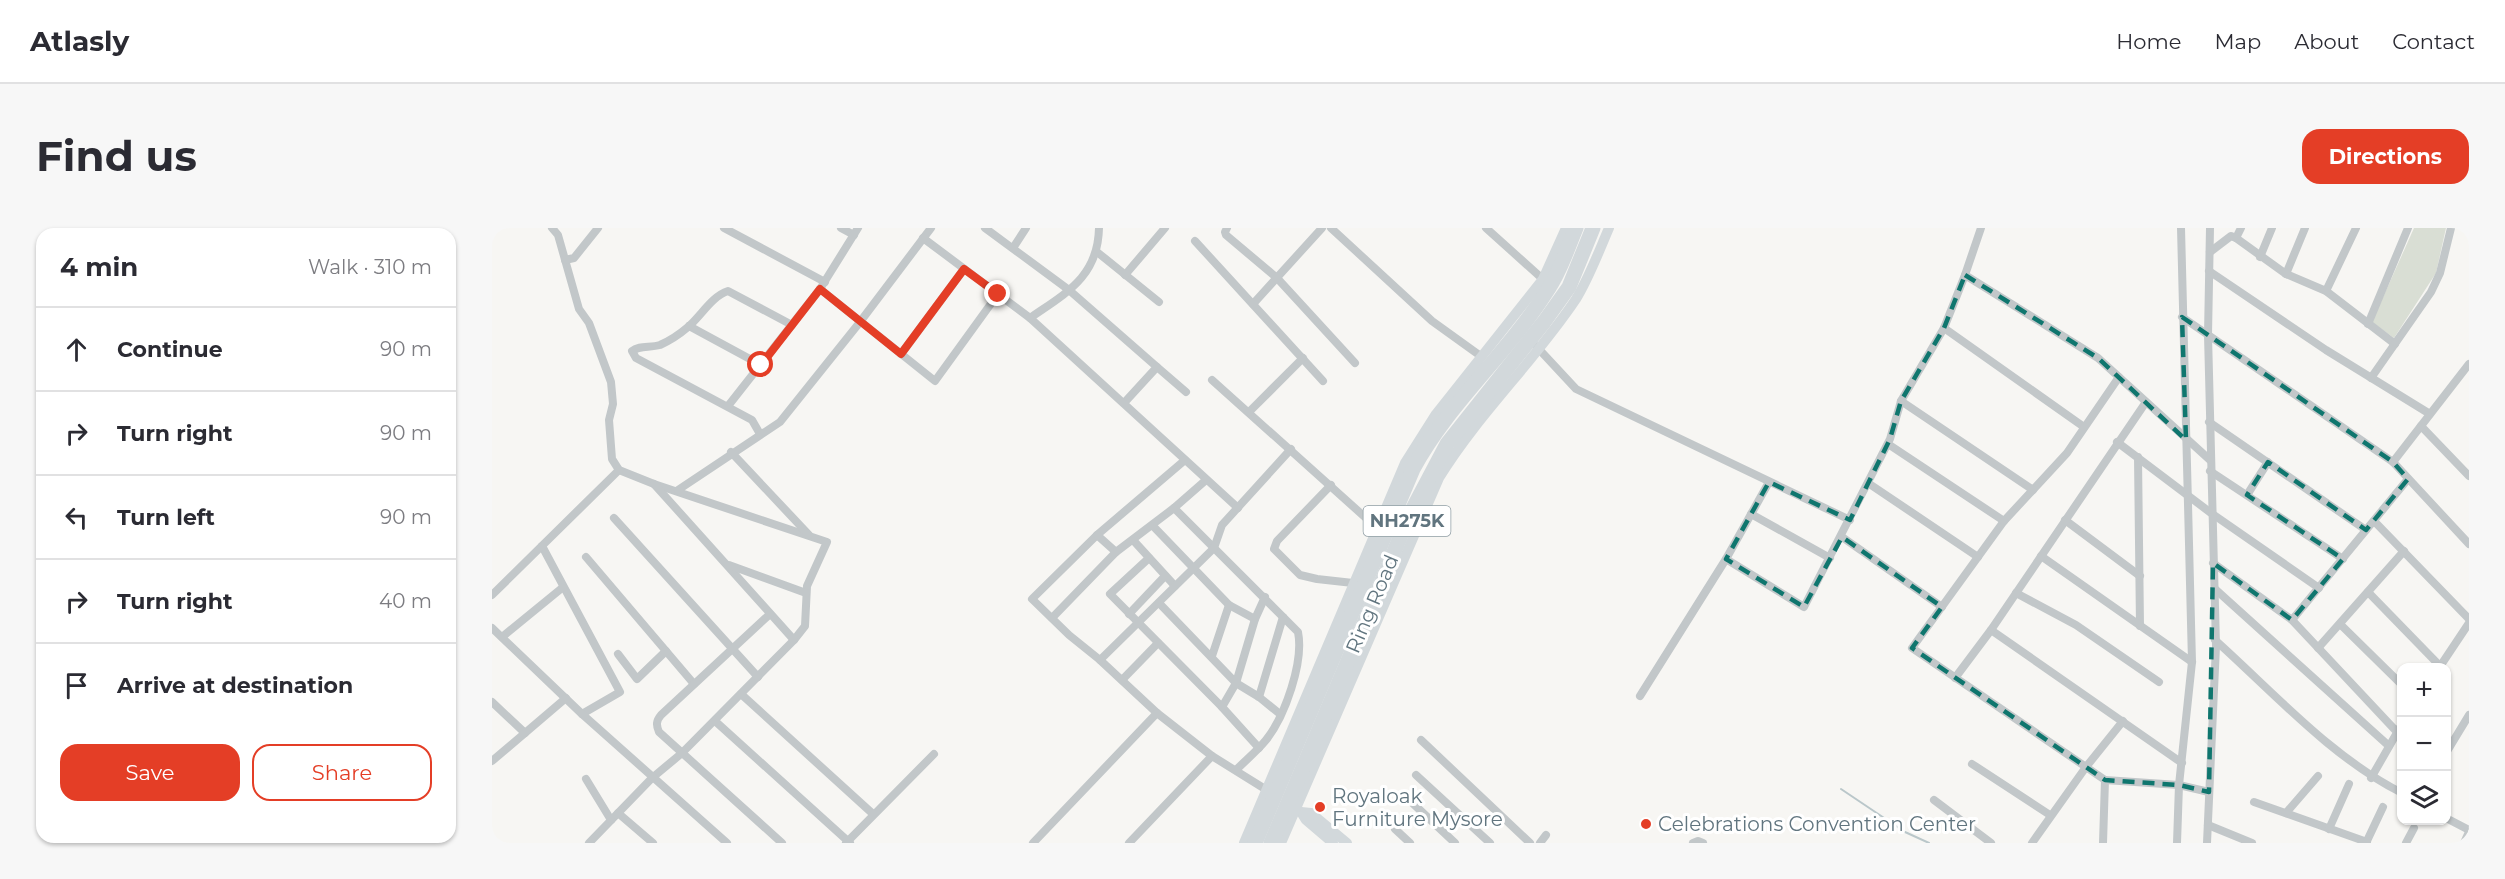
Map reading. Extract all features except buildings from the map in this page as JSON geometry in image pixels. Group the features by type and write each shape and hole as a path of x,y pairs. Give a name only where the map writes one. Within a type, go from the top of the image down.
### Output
{"highway":[{"name":"Ring Road","path":"1255,843 1270,792 1420,457 1442,424 1531,314 1576,228"},
{"name":"Ring Road","path":"1271,843 1294,808 1410,514 1433,466 1454,434 1534,345 1569,287 1593,228"}],"street":[{"path":"552,228 558,235 579,309 592,331 611,382 613,404 609,420 612,459 619,470 826,542 813,570 806,593 805,626 794,640 715,721 652,778 589,843"},
{"path":"565,260 574,258 597,228"},
{"path":"724,228 823,286 860,321 935,381 998,294"},
{"path":"728,406 823,286 856,232 841,228"},
{"path":"678,490 731,452 780,422 931,228"},
{"path":"985,228 1069,290 1186,392"},
{"path":"1012,248 1026,228"},
{"path":"1125,275 1165,228"},
{"path":"1227,228 1226,235 1277,278 1355,363"},
{"path":"1253,304 1322,228"},
{"path":"1331,228 1432,321 1482,357"},
{"path":"1486,228 1547,283"},
{"path":"1244,843 1270,792 1376,527 1417,441 1482,357 1547,283 1566,228"},
{"path":"1609,228 1577,296 1534,345 1576,389 1850,520"},
{"path":"1726,559 1804,607 1888,444 1901,401 1944,328 1981,228"},
{"path":"2177,843 2179,785 2192,662 2181,228"},
{"path":"2207,843 2216,640 2209,422 2210,228"},
{"path":"2236,238 2241,228"},
{"path":"2260,257 2272,228"},
{"path":"2286,274 2305,228"},
{"path":"2326,291 2356,228"},
{"path":"2368,324 2408,228"},
{"path":"2371,378 2431,292 2440,273 2451,228"},
{"path":"1030,318 1069,290 1087,272 1097,252 1100,229"},
{"path":"2210,252 2231,236 2236,238 2286,274 2326,291 2395,344"},
{"path":"923,238 1030,318 1238,508"},
{"path":"1195,241 1323,381"},
{"path":"1097,252 1159,302"},
{"path":"901,354 964,269"},
{"path":"2209,272 2430,414"},
{"path":"1965,275 2098,358 2210,460"},
{"path":"759,434 755,422 632,355 633,349 661,344 689,326 728,291 792,325"},
{"path":"2182,317 2393,462 2469,544"},
{"path":"689,326 761,365"},
{"path":"1944,328 2084,427"},
{"path":"1249,412 1303,358"},
{"path":"2393,462 2469,364"},
{"path":"1124,403 1157,367"},
{"path":"2119,377 2067,453 2004,521 1912,648 2105,780 2179,785 2209,792"},
{"path":"1212,380 1292,449 1376,527"},
{"path":"1901,401 2033,490"},
{"path":"1955,678 1991,630 2146,402"},
{"path":"2209,422 2366,530"},
{"path":"2421,426 2469,476"},
{"path":"2117,442 2211,513 2319,588"},
{"path":"1888,444 2004,521"},
{"path":"1100,660 1214,548 1221,525 1292,449"},
{"path":"731,452 811,537"},
{"path":"2138,457 2140,626"},
{"path":"1185,460 1097,535 1032,598 1157,713 1212,756 1294,808 1333,843"},
{"path":"2247,495 2268,462"},
{"path":"492,595 619,470"},
{"path":"2210,471 2343,559"},
{"path":"2292,620 2408,479"},
{"path":"1052,618 1116,552 1153,526 1206,480"},
{"path":"1640,696 1726,559 1769,482"},
{"path":"1868,483 1978,557"},
{"path":"654,484 794,640"},
{"path":"1331,484 1277,542 1274,549 1300,575 1353,583"},
{"path":"1174,508 1298,632 1301,644 1299,662 1290,692 1280,714 1267,738 1236,770"},
{"path":"1751,514 1830,558"},
{"path":"614,518 758,677"},
{"path":"2065,520 2140,576"},
{"path":"2374,521 2469,621 2443,663"},
{"path":"1153,526 1229,605 1256,619"},
{"path":"1097,535 1116,552"},
{"path":"1842,537 1942,607"},
{"path":"1133,540 1175,586"},
{"path":"542,546 562,588 620,692 582,714"},
{"path":"2318,648 2404,551"},
{"path":"2041,556 2192,662"},
{"path":"586,557 694,684"},
{"path":"1149,558 1110,594 1222,707 1259,748"},
{"path":"2213,563 2292,620 2397,726"},
{"path":"726,564 806,593"},
{"path":"1129,614 1165,576"},
{"path":"502,637 562,588"},
{"path":"2215,589 2389,746"},
{"path":"2368,592 2436,663"},
{"path":"2016,593 2076,625 2159,682"},
{"path":"1222,707 1236,683 1264,597"},
{"path":"1159,603 1236,683 1259,697 1280,714"},
{"path":"1212,656 1229,605"},
{"path":"770,614 657,720 659,732 782,843"},
{"path":"1259,697 1283,616"},
{"path":"2340,624 2397,680"},
{"path":"492,628 582,714 727,843"},
{"path":"1991,630 2182,763"},
{"path":"2216,640 2306,723 2371,778 2397,791"},
{"path":"1122,680 1158,643"},
{"path":"618,654 637,679 666,651"},
{"path":"741,694 873,814"},
{"path":"492,761 566,698"},
{"path":"492,702 525,733"},
{"path":"1033,843 1157,713"},
{"path":"2451,745 2469,715"},
{"path":"715,721 848,842 933,754"},
{"path":"2032,843 2050,815 2123,721"},
{"path":"2371,778 2397,732"},
{"path":"1421,740 1530,843"},
{"path":"1129,843 1212,756"},
{"path":"1972,764 2050,815"},
{"path":"1416,776 1490,843"},
{"path":"2286,813 2318,776"},
{"path":"586,779 611,820"},
{"path":"2103,843 2105,780"},
{"path":"2329,829 2349,784"},
{"path":"1405,796 1455,843"},
{"path":"1934,800 1991,843"},
{"path":"2254,802 2366,842 2383,807"},
{"path":"1281,843 1294,808"},
{"path":"1294,808 1311,813 1347,843"},
{"path":"618,813 651,842"},
{"path":"2451,821 2469,831 2464,843"},
{"path":"2208,825 2252,843"},
{"path":"2406,843 2414,828"},
{"path":"1395,829 1410,843"},
{"path":"1540,843 1546,835"},
{"path":"1694,843 1698,841 1703,843"}],"highlighted area":[{"path":"1965,275 2098,358 2186,440 2182,317 2393,462 2408,479 2366,530 2268,462 2247,495 2343,559 2292,620 2213,563 2209,792 2179,785 2105,780 1912,648 1942,607 1842,537 1804,607 1726,559 1769,482 1850,520 1890,439 1901,401 1944,328"}],"shaded area":[{"path":"2414,228 2446,228 2436,273 2394,338 2372,322"}],"waterway":[{"path":"1841,789 1905,832 1929,843"}],"place":[{"name":"Royaloak Furniture Mysore","path":"1320,807"},
{"name":"Celebrations Convention Center","path":"1646,824"}],"route":[{"path":"761,365 820,289 901,354 964,269 998,294"}]}
